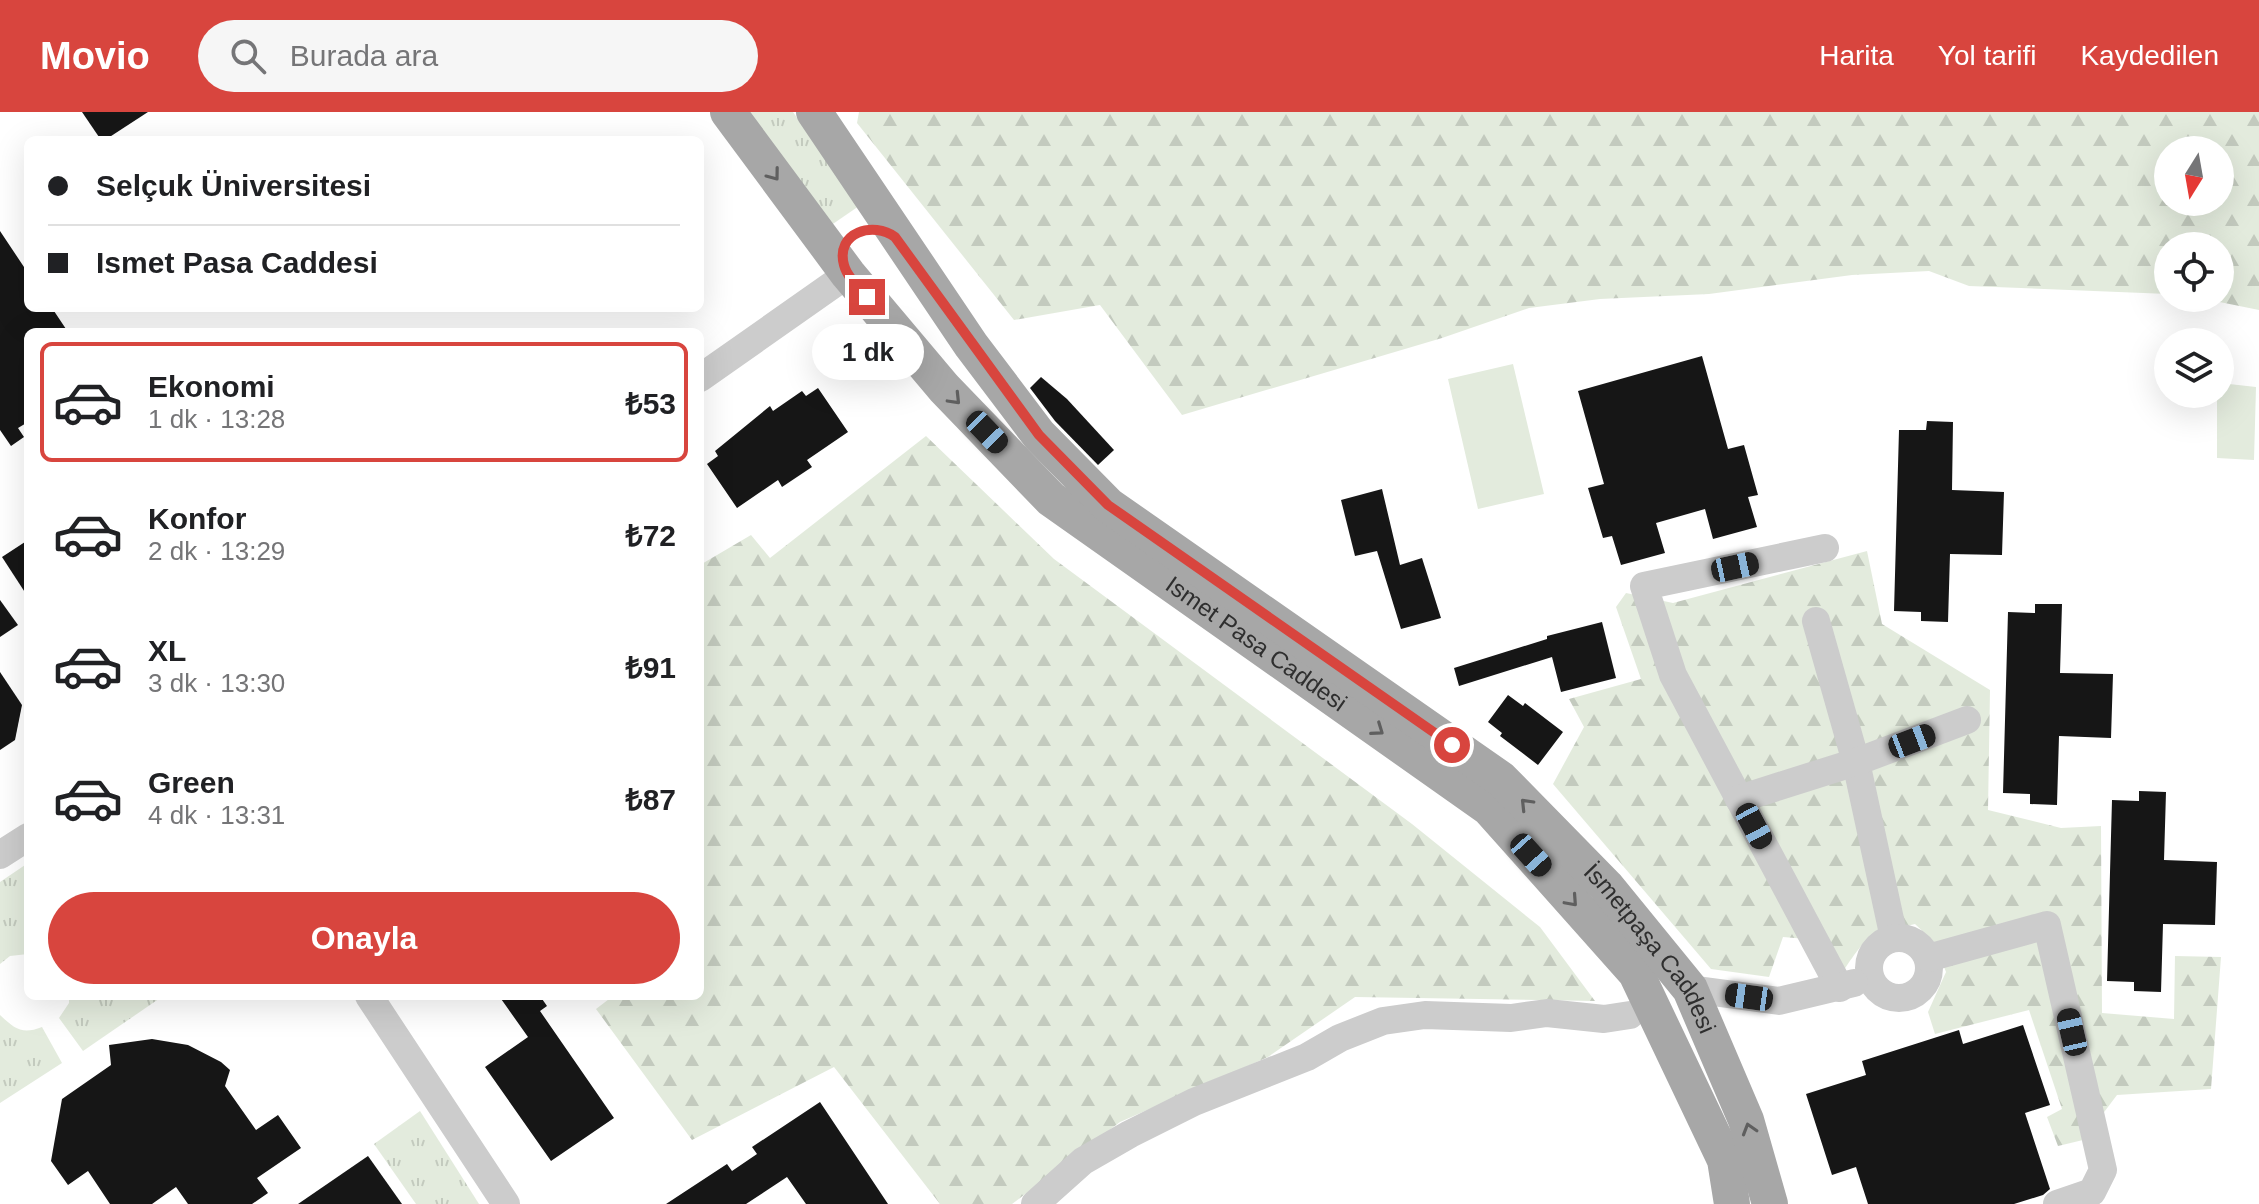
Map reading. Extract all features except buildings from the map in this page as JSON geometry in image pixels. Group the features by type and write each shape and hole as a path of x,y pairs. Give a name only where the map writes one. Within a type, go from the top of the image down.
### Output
{"main road":[{"name":"Ismet Pasa Caddesi","path":"728,112 848,274 944,388 1051,499 1489,808 1636,973 1725,1160 1732,1204"},
{"name":"İsmetpaşa Caddesi","path":"826,117 895,237 1039,435 1108,505 1501,779 1606,886 1690,989 1746,1120 1770,1204"},
{"path":"848,274 864,286 873,288 892,281 902,265 903,255 895,237"}],"street":[{"path":"704,375 848,274"},
{"path":"1825,548 1644,586 1673,675 1840,988"},
{"path":"1816,621 1856,762 1894,938"},
{"path":"1739,799 1856,762 1967,720"},
{"path":"0,855 24,840"},
{"path":"1928,958 2047,925 2103,1170 2092,1192 2057,1204"},
{"path":"1894,938 1916,943 1928,958 1928,977 1923,986 1907,997 1885,995 1870,978 1872,954 1884,942 1894,938"},
{"path":"1690,989 1779,1001 1870,978"},
{"path":"372,1000 506,1204"},
{"path":"1035,1204 1083,1161 1130,1134 1194,1102 1307,1057 1340,1038 1383,1021 1425,1015 1511,1018 1547,1013 1604,1019 1630,1015"}],"green space":[{"path":"746,112 793,112 859,206 827,228"},
{"path":"859,112 2259,112 2259,310 2234,305 2234,232 2154,232 2154,293 1969,286 1929,271 1852,275 1709,294 1600,299 1529,308 1442,338 1182,415 1100,305 1014,320 857,123"},
{"path":"1513,364 1544,494 1478,509 1448,379"},
{"path":"2234,385 2256,387 2254,460 2217,458 2217,408 2234,408"},
{"path":"926,436 1054,559 1412,824 1540,927 1595,1001 1355,997 1268,1057 1120,1122 1012,1204 940,1204 834,1067 692,1140 596,1009 608,1000 704,1000 704,563 751,535 770,558"},
{"path":"1867,551 1882,624 1990,690 1988,810 2061,828 2101,826 2102,1013 2174,1019 2175,956 2221,957 2211,1089 2117,1095 2083,1140 2058,1146 2047,1117 2062,1109 2029,1010 1935,1034 1928,1012 1946,972 1934,942 1915,924 1888,930 1871,938 1842,973 1830,941 1783,937 1769,977 1711,969 1553,784 1584,727 1569,699 1641,679 1616,607 1626,593 1673,603"},
{"path":"24,866 24,954 10,956 0,964 0,882"},
{"path":"69,1000 157,1000 83,1051 59,1018"},
{"path":"0,1015 19,1029 42,1027 62,1063 0,1103"},
{"path":"420,1111 479,1204 416,1204 374,1144"}],"route":[{"path":"867,297 848,274 843,256 845,246 858,231 878,228 895,237 1039,435 1108,505 1452,745"}]}
